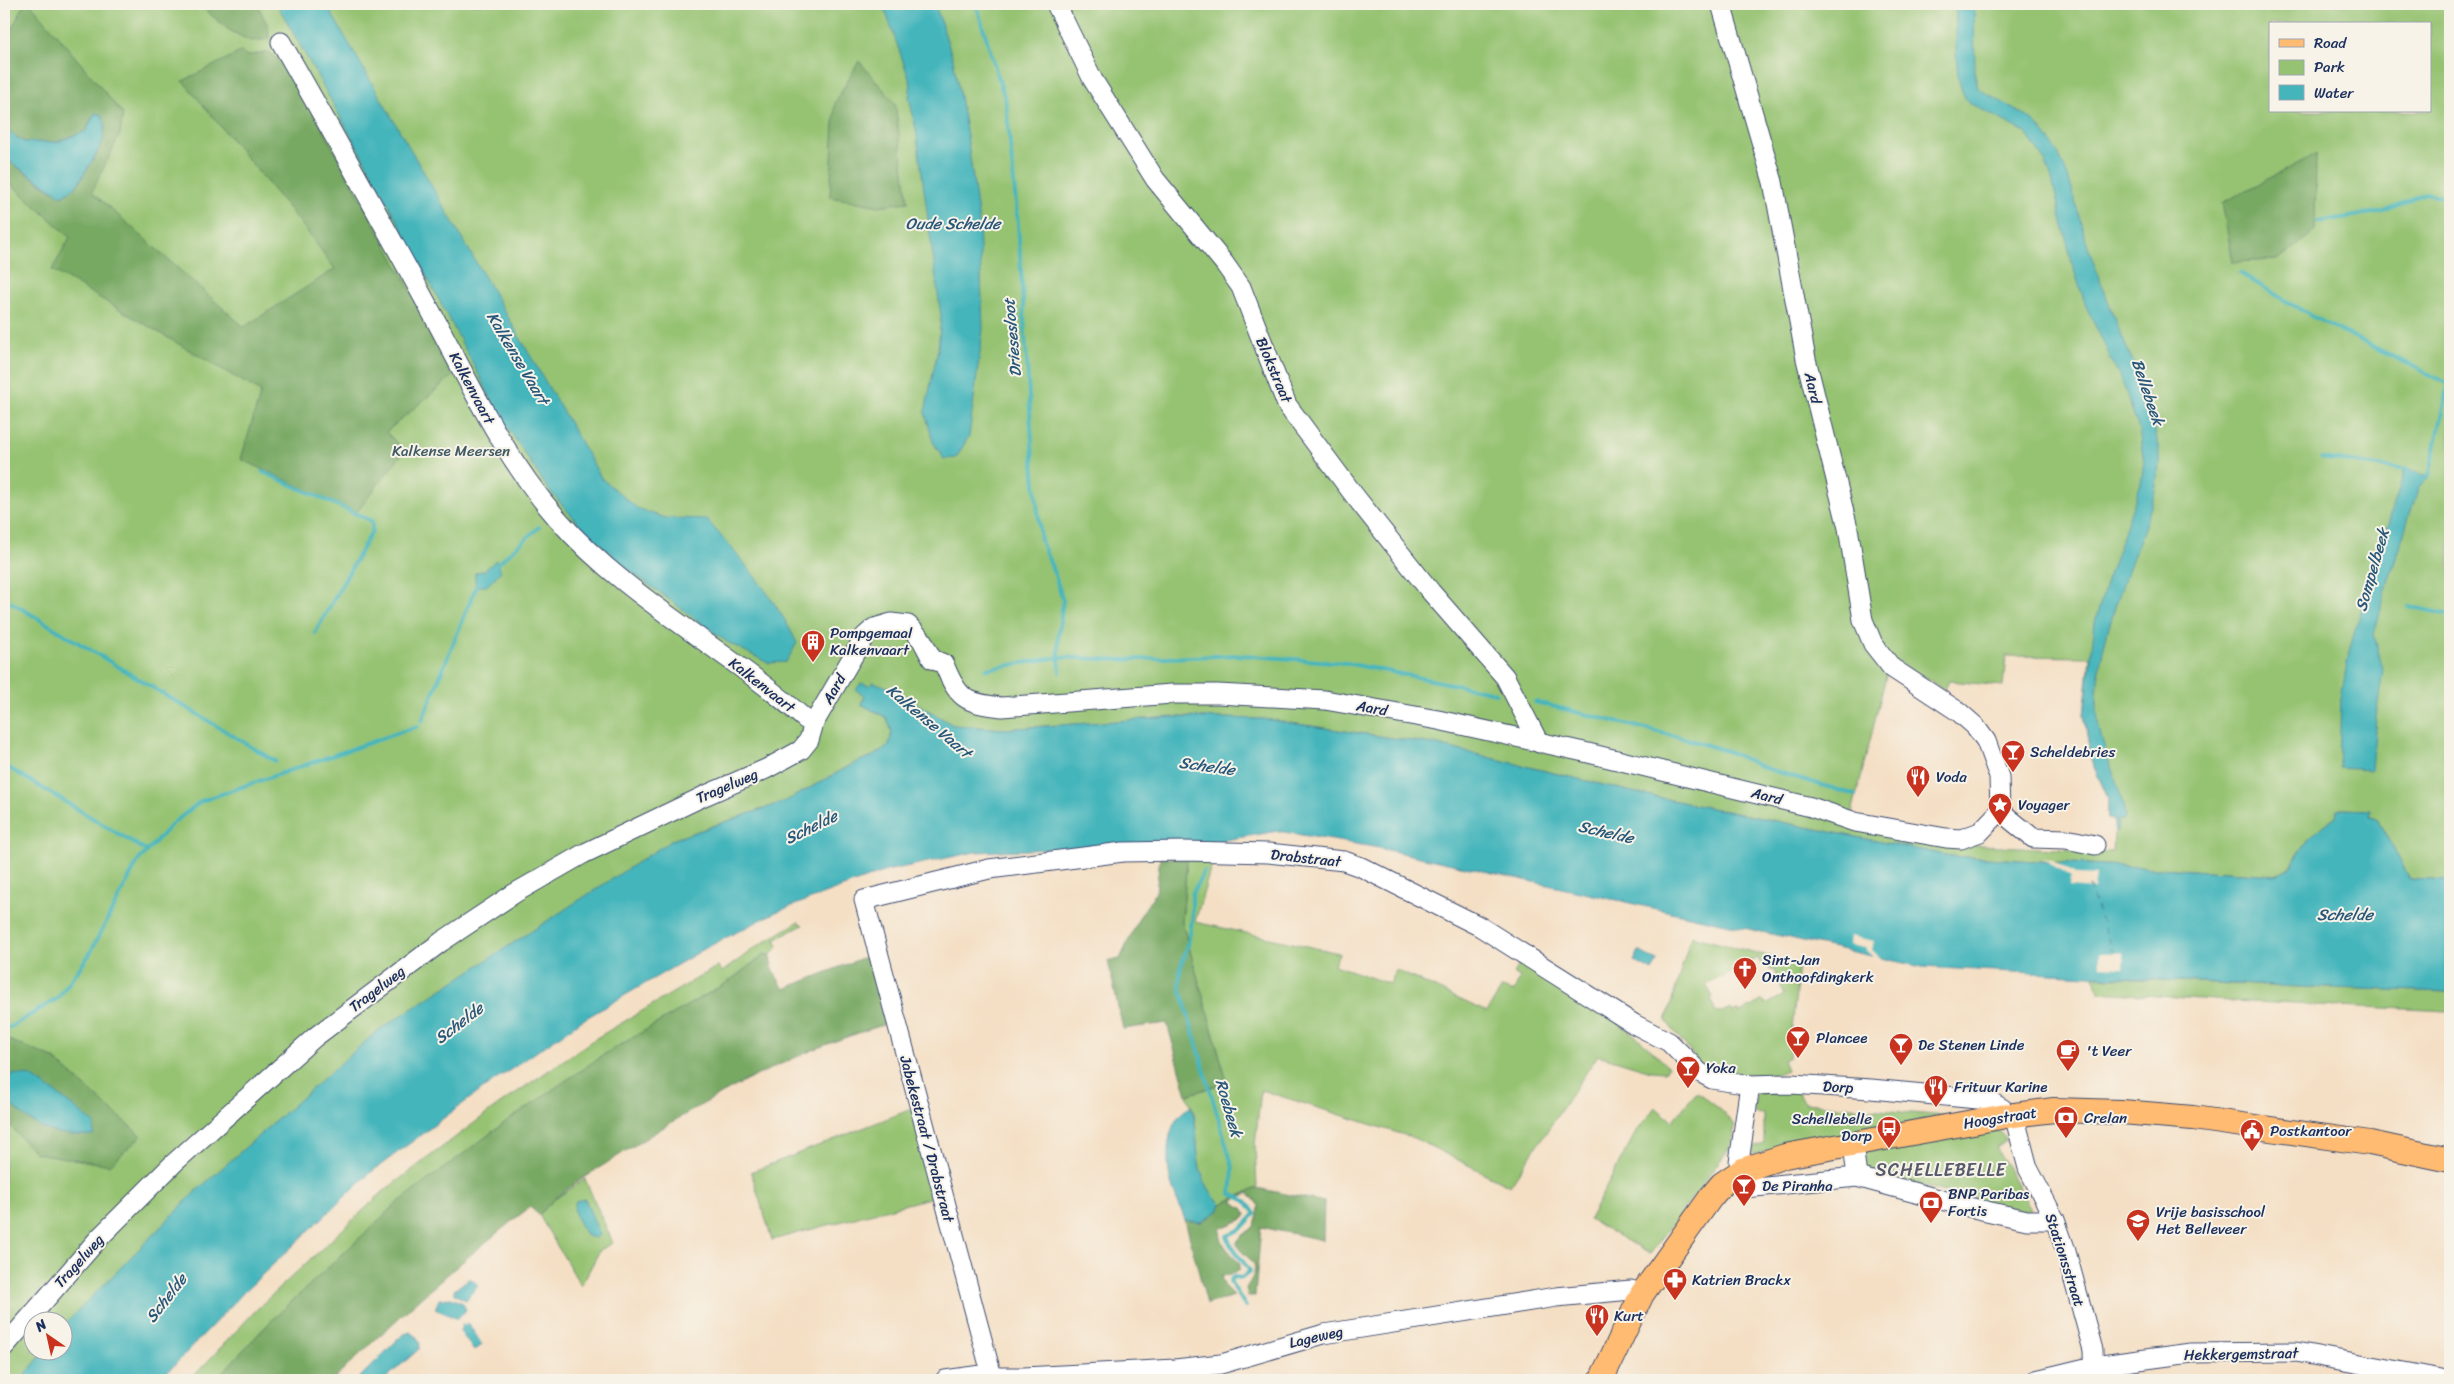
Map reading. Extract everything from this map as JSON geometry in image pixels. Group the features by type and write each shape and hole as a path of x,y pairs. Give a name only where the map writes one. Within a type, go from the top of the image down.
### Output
{"main road":[{"name":"Hoogstraat","path":"1601,1380 1642,1294 1711,1196 1738,1172 1785,1156 2010,1115 2054,1110 2122,1112 2193,1118 2370,1142 2450,1160"}],"street":[{"name":"Blokstraat","path":"1056,4 1093,80 1155,179 1224,263 1241,287 1287,405 1360,503 1431,592 1505,678 1539,743"},
{"name":"Aard","path":"814,723 865,636 882,624 891,623 908,625 914,630 932,659 944,664 953,686 968,701 986,705 1002,707 1172,694 1288,697 1363,706 1539,743 1793,802 1854,822 1946,838 1961,839 1980,832 2000,811 1999,777 1986,742 1975,726 1959,712 1892,668 1873,644 1863,620 1848,528 1806,359 1773,182 1721,4"},
{"name":"Kalkenvaart","path":"281,42 362,184 497,433 528,482 577,539 616,575 805,719 814,723"},
{"name":"Tragelweg","path":"4,1347 99,1238 155,1181 315,1036 477,917 574,859 695,800 787,759 801,750 809,740 814,723"},
{"path":"2000,811 2033,838 2066,839 2095,845"},
{"name":"Drabstraat","path":"864,900 989,869 1123,852 1268,853 1344,861 1361,867 1494,936 1634,1024 1669,1042 1699,1072 1712,1079 1750,1085"},
{"name":"Jabekestraat / Drabstraat","path":"864,900 992,1379"},
{"name":"Dorp","path":"1750,1085 1790,1084 1871,1088 1988,1100 2010,1115"},
{"path":"1750,1085 1738,1172 1745,1188 1857,1177 1964,1206 2027,1220 2055,1220"},
{"name":"Stationsstraat","path":"2010,1115 2028,1168 2055,1220 2093,1350 2094,1373"},
{"path":"1853,1144 1857,1177"},
{"name":"Lageweg","path":"946,1380 981,1375 992,1379 1175,1369 1222,1364 1316,1335 1473,1309 1602,1292 1631,1290 1642,1294"},
{"name":"Hekkergemstraat","path":"2036,1380 2094,1373 2191,1354 2296,1352 2447,1380"}],"green space":[{"name":"Kalkense Meersen","path":"4,4 2450,4 2450,881 2410,879 2377,818 2370,816 2370,810 2338,809 2337,815 2311,836 2289,867 2276,875 1951,856 1641,794 1433,744 1263,719 1175,717 1003,729 953,725 904,696 870,686 863,693 865,696 861,704 887,718 892,732 889,745 873,756 855,763 786,801 672,840 72,1319 72,1312 22,1312 22,1362 36,1362 21,1380 4,1380","holes":["2006,656 2090,657 2084,715 2091,760 2108,798 2108,819 2115,820 2113,852 1961,844 1851,817 1889,664 1898,662 1944,689 1949,681 2003,686"]},
{"path":"24,4 31,4 123,114 120,134 92,192 244,327 335,269 300,222 183,81 242,51 246,56 269,52 291,71 456,373 386,432 401,447 401,455 356,513 241,459 261,392 52,270 70,237 4,178 4,158 52,191 76,187 97,153 92,118 86,131 57,142 24,142 4,129 4,45"},
{"path":"198,4 257,4 268,26 269,39 250,41 229,30"},
{"path":"859,61 895,103 908,202 879,206 830,197 835,103"},
{"path":"2316,154 2315,231 2278,260 2233,262 2222,203"},
{"path":"1160,858 1187,859 1182,922 1227,1082 1187,1095 1167,1023 1123,1029 1108,961 1120,959 1140,916 1156,892"},
{"path":"1187,859 1213,860 1195,922 1339,953 1334,965 1390,984 1396,970 1487,1012 1502,988 1514,992 1520,977 1513,973 1522,959 1617,1022 1668,1067 1665,1072 1651,1071 1598,1055 1510,1186 1414,1138 1261,1090 1255,1145 1257,1188 1221,1204 1212,1194 1202,1175 1199,1165 1195,1118 1187,1095 1227,1082 1182,922"},
{"path":"798,922 803,925 775,940 778,946 770,956 765,954 728,982 603,1055 272,1320 215,1380 190,1380 259,1307 385,1190 497,1106 593,1040 718,966 722,972 759,945"},
{"path":"1691,936 1799,964 1789,1057 1783,1060 1787,1070 1770,1076 1712,1071 1701,1065 1666,1021","holes":["1758,958 1761,964 1766,962 1770,970 1775,971 1784,995 1766,1005 1763,1000 1740,1013 1738,1010 1733,1012 1731,1008 1719,1013 1715,1012 1713,1002 1710,1002 1713,997 1706,985"]},
{"path":"765,954 770,956 772,969 784,989 870,955 887,1018 883,1025 813,1050 713,1098 586,1176 556,1198 539,1215 530,1207 429,1290 333,1380 215,1380 272,1320 396,1204 507,1121 603,1055 728,982"},
{"path":"2094,977 2450,992 2450,1011 2229,1001 2098,992"},
{"path":"4,1038 53,1058 141,1136 110,1165 35,1153 4,1119"},
{"path":"1797,1091 1805,1103 1944,1116 1754,1154 1752,1151 1754,1147 1764,1144 1764,1114 1754,1113 1756,1093"},
{"path":"1697,1092 1721,1110 1735,1126 1731,1146 1650,1254 1589,1219 1635,1134 1655,1107 1672,1121"},
{"path":"914,1108 937,1196 772,1240 751,1172"},
{"path":"1996,1130 2002,1134 2006,1141 1996,1147 2031,1210 2026,1212 1863,1171 1861,1150"},
{"path":"585,1179 613,1243 600,1250 581,1286 539,1215 552,1201"},
{"path":"1257,1188 1324,1202 1323,1240 1261,1227 1255,1296 1248,1296 1246,1288 1255,1271 1254,1266 1236,1243 1254,1226 1259,1206 1249,1193 1232,1201 1244,1209 1246,1215 1243,1219 1221,1228 1220,1233 1223,1243 1240,1264 1239,1271 1221,1277 1225,1287 1234,1296 1207,1304 1185,1220 1201,1222 1218,1211 1221,1204"}],"water":[{"name":"Kalkense Vaart","path":"277,4 326,4 602,479 637,508 665,518 706,519 756,578 788,626 797,643 786,662 768,663 727,642 626,568 581,526 548,489 502,419 374,177"},
{"name":"Oude Schelde","path":"883,4 935,4 953,59 967,135 979,222 983,329 969,436 956,458 944,459 933,442 925,412 938,349 941,316 916,129 909,97 911,84"},
{"path":"1955,4 1974,4 1975,74 1978,88 2022,113 2038,126 2046,135 2062,163 2102,285 2150,403 2159,453 2158,475 2148,517 2109,627 2097,688 2098,722 2101,736 2119,789 2125,816 2124,820 2117,820 2117,831 2114,831 2114,820 2108,819 2108,798 2091,760 2084,715 2095,622 2141,483 2144,462 2139,430 2123,384 2086,306 2073,267 2051,176 2045,161 2025,132 1969,103 1963,94 1957,70"},
{"path":"95,113 102,115 105,124 103,140 76,187 62,196 4,158 4,129 24,142 57,142 86,131"},
{"path":"2405,469 2429,476 2418,489 2374,634 2383,670 2376,717 2372,770 2339,768 2341,698 2350,647"},
{"path":"496,560 501,571 487,586 475,586 475,573 485,570"},
{"name":"Schelde","path":"872,682 888,687 953,725 1003,729 1175,717 1263,719 1433,744 1641,794 1951,856 2276,875 2290,867 2311,836 2337,815 2338,809 2371,810 2370,816 2377,818 2410,879 2450,881 2450,992 2273,986 1922,967 1374,847 1278,831 1208,843 975,852 886,871 776,912 706,948 581,1021 484,1088 370,1173 244,1292 160,1380 21,1380 36,1362 72,1362 72,1317 195,1192 376,1032 672,840 786,801 855,763 873,756 889,745 892,732 887,718 861,704 865,696 856,690 861,683 870,686"},
{"path":"1639,951 1657,961 1652,971 1634,961"},
{"path":"13,1074 31,1076 56,1093 95,1124 93,1135 72,1135 44,1129 21,1114 4,1093 6,1082"},
{"path":"1191,1106 1200,1168 1211,1192 1221,1204 1218,1211 1201,1222 1185,1220 1171,1184 1168,1163 1170,1134 1173,1126 1177,1118"},
{"path":"585,1199 600,1235 596,1238 587,1236 575,1214 576,1201"},
{"path":"470,1278 478,1285 466,1300 454,1294 454,1290"},
{"path":"451,1298 463,1303 466,1310 458,1319 435,1309 439,1299"},
{"path":"469,1324 482,1345 474,1351 460,1331 462,1325"},
{"path":"410,1332 416,1336 420,1344 419,1349 384,1380 357,1380 402,1335"}],"pier":[{"path":"2042,858 2051,859 2075,874 2096,875 2094,889 2070,887 2071,877"},
{"path":"1850,936 1874,941 1872,950 1884,961 1877,960 1865,948 1849,945"},
{"path":"2100,953 2123,953 2123,967 2100,966"}],"waterway":[{"name":"Driesesloot","path":"976,4 1006,103 1018,224 1034,473 1041,541 1063,601 1058,637 1060,672"},
{"path":"2318,222 2384,211 2425,193 2450,198"},
{"path":"2240,273 2311,316 2449,384 2429,476"},
{"name":"Sompelbeek","path":"2321,458 2408,470"},
{"path":"263,472 372,521 372,531 315,633"},
{"path":"494,567 539,527"},
{"path":"422,721 478,582"},
{"path":"4,598 275,761"},
{"path":"2408,606 2450,615"},
{"path":"986,669 1060,657 1118,660 1239,655 1346,663 1496,693"},
{"path":"1535,702 1687,739 1730,752 1762,767 1855,795"},
{"path":"4,1031 58,998 89,955 138,861 171,825 201,801 418,726"},
{"path":"4,765 147,851"},
{"name":"Roebeek","path":"1204,871 1192,894 1192,920 1188,945 1180,969 1180,987 1233,1168 1231,1194 1246,1201 1255,1214 1241,1229 1227,1236 1230,1244 1250,1271 1242,1278 1233,1277 1230,1281 1246,1307"}],"ferry route":[{"path":"2089,886 2114,956"}],"place":[{"name":"Pompgemaal Kalkenvaart","path":"813,663"},
{"name":"Scheldebries","path":"2013,773"},
{"name":"Voda","path":"1918,798"},
{"name":"Voyager","path":"2000,826"},
{"name":"Sint-Jan Onthoofdingkerk","path":"1745,990"},
{"name":"Plancee","path":"1798,1059"},
{"name":"De Stenen Linde","path":"1901,1066"},
{"name":"'t Veer","path":"2068,1072"},
{"name":"Yoka","path":"1688,1089"},
{"name":"Frituur Karine","path":"1936,1108"},
{"name":"Crelan","path":"2066,1139"},
{"name":"Schellebelle Dorp","path":"1889,1149"},
{"name":"Postkantoor","path":"2252,1152"},
{"name":"De Piranha","path":"1744,1207"},
{"name":"BNP Paribas Fortis","path":"1931,1224"},
{"name":"Vrije basisschool Het Belleveer","path":"2138,1242"},
{"name":"Katrien Brackx","path":"1675,1301"},
{"name":"Kurt","path":"1597,1337"}],"district":[{"name":"SCHELLEBELLE","path":"1941,1170"}],"water label":[{"name":"Bellebeek","path":"2148,392"}]}
